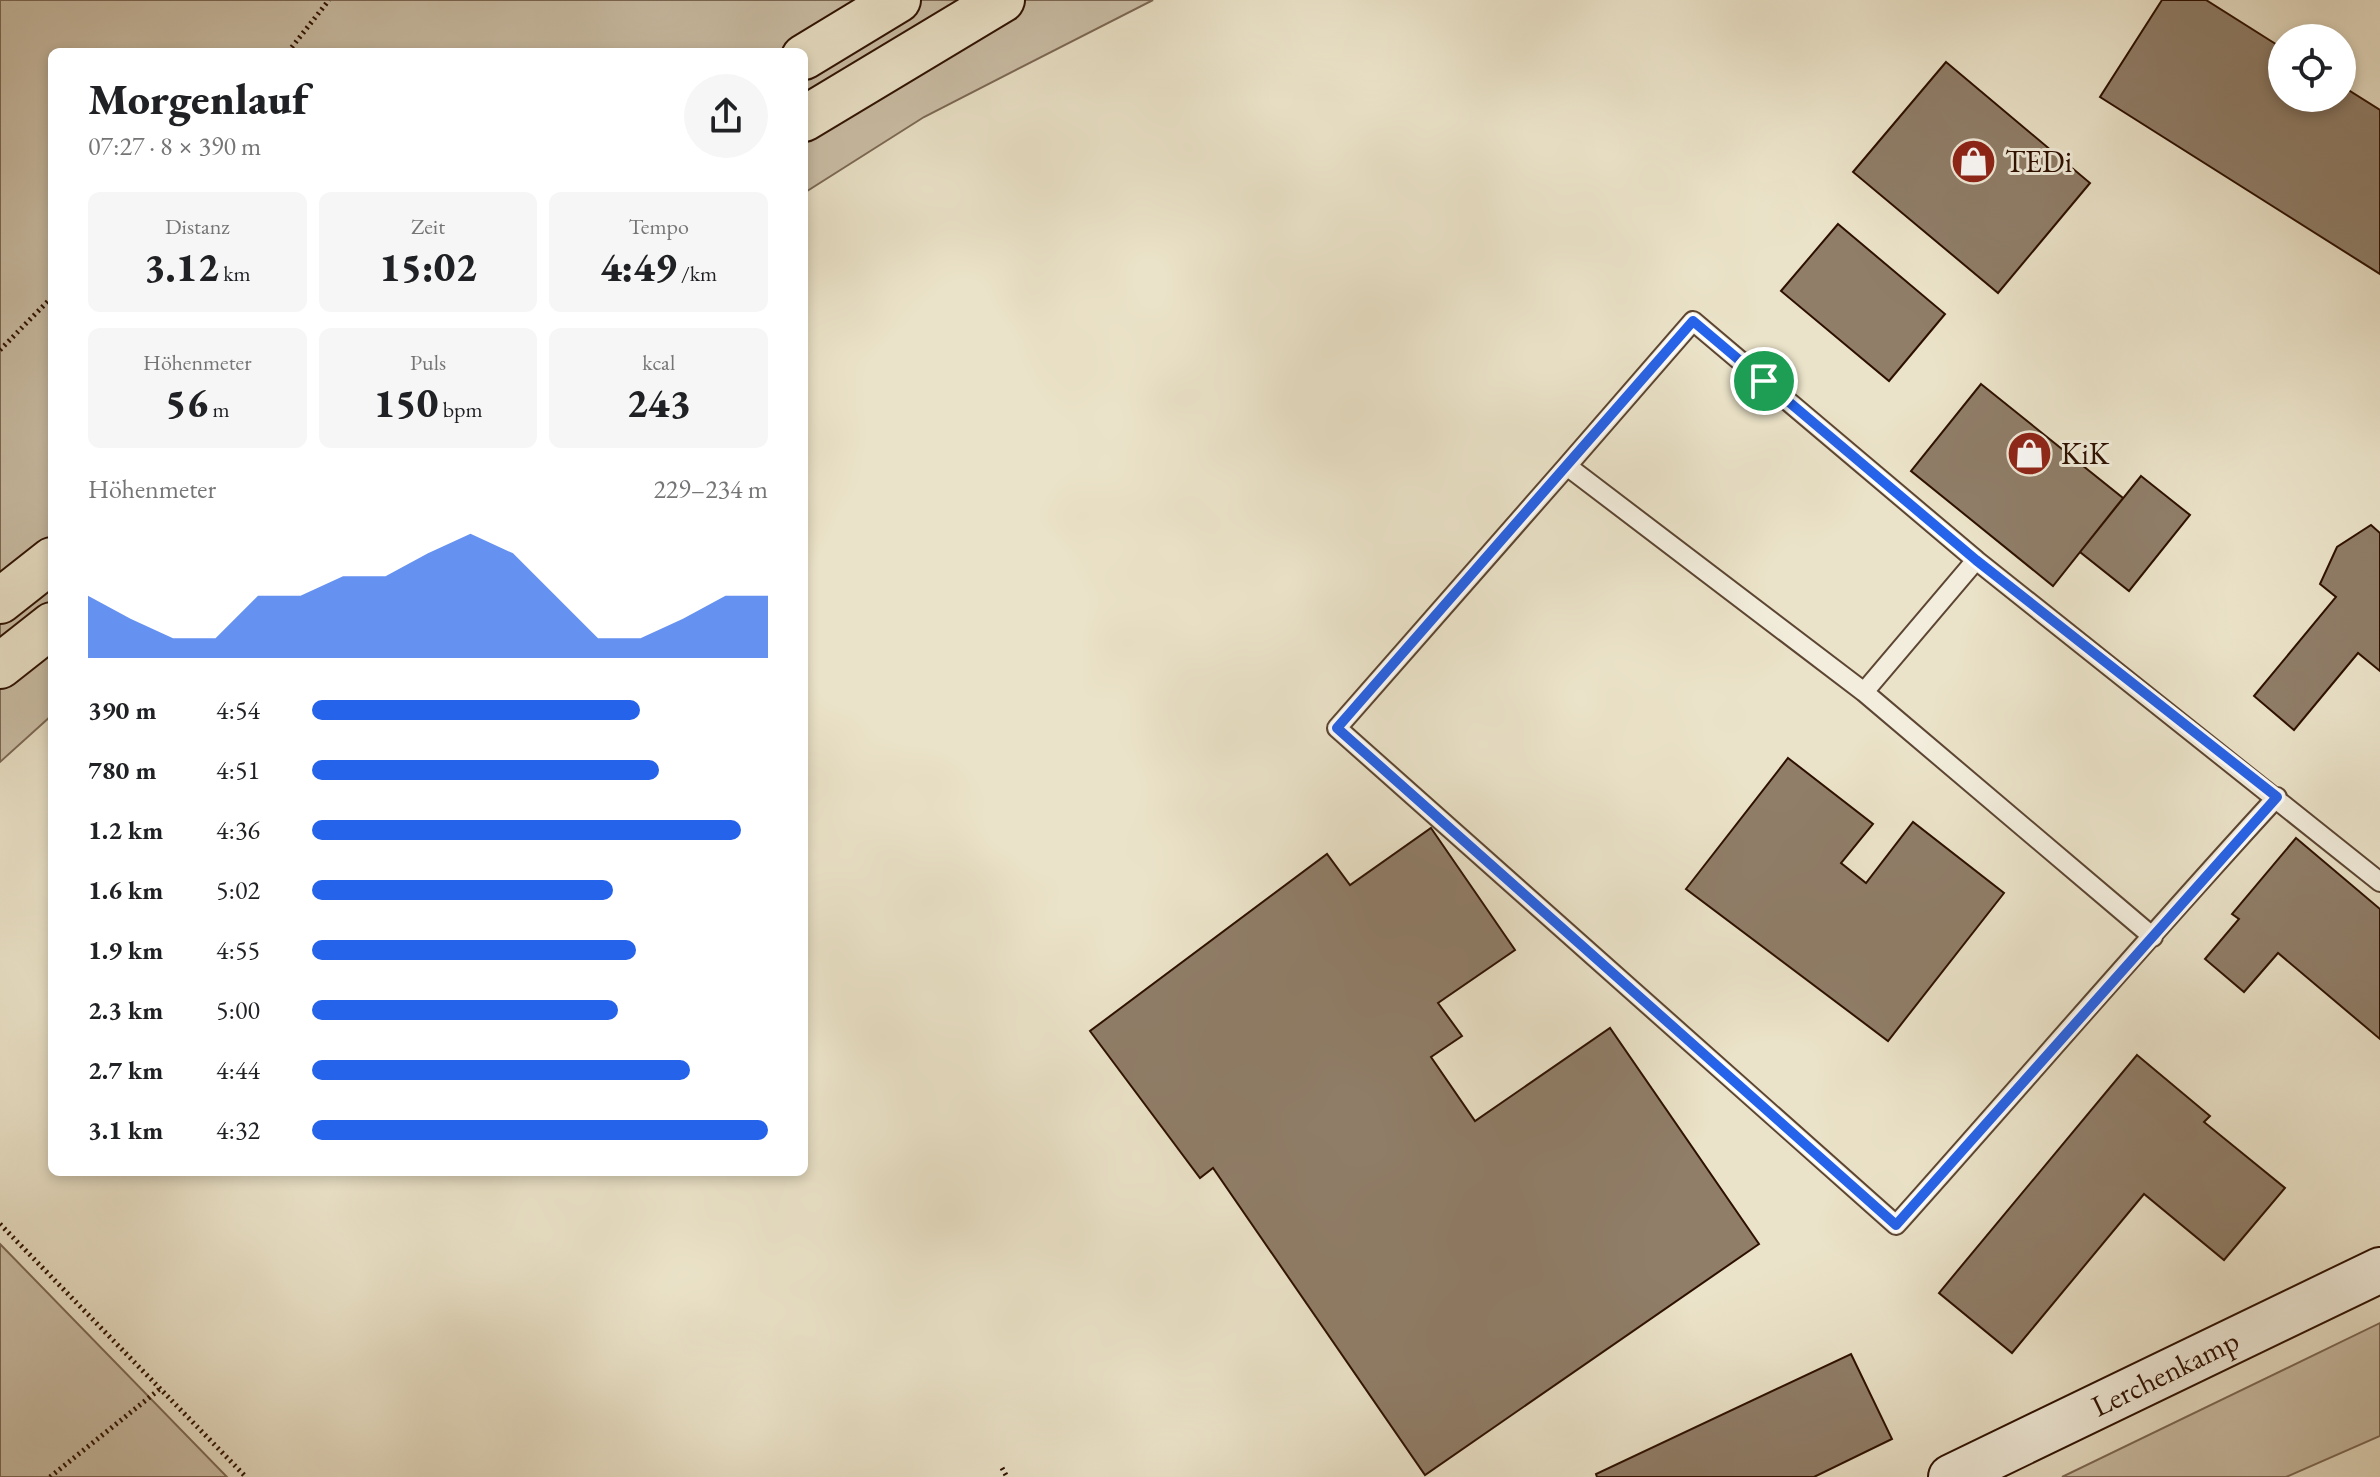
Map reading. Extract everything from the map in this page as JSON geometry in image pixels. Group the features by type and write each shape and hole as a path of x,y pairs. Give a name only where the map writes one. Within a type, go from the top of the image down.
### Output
{"highway":[{"path":"808,55 898,0"},
{"path":"808,117 1002,0"},
{"path":"0,601 48,563"},
{"path":"0,666 48,628"}],"street":[{"name":"Lerchenkamp","path":"1951,1477 2380,1270"}],"lane":[{"path":"2277,797 1896,1225 1337,728 1693,321 1976,560 2277,797 2380,882"},
{"path":"1567,466 1864,692 2153,937"},
{"path":"1864,692 1976,560"}],"path":[{"path":"291,48 329,0"},
{"path":"0,350 48,301"},
{"path":"0,1224 246,1477"},
{"path":"50,1477 161,1388"},
{"path":"1002,1468 1007,1477"}],"shaded area":[{"path":"0,0 1153,0 924,117 808,190 808,48 48,48 48,719 0,762"},
{"path":"0,1244 227,1477 0,1477"},
{"path":"2380,1323 2380,1436 2286,1477 2062,1477"}],"building":[{"path":"2162,0 2206,0 2268,39 2268,112 2356,112 2356,95 2380,110 2380,274 2100,97"},
{"path":"1946,62 2090,183 1998,293 1853,172"},
{"path":"1838,224 1945,314 1889,381 1781,291"},
{"path":"1981,384 2123,498 2053,586 1911,471"},
{"path":"2141,476 2190,515 2129,591 2080,552"},
{"path":"2371,525 2380,533 2380,671 2358,653 2294,730 2254,696 2336,597 2320,584 2337,547"},
{"path":"1788,758 1873,824 1841,863 1866,883 1913,822 2004,893 1888,1041 1686,889"},
{"path":"1431,828 1515,950 1438,1003 1462,1036 1431,1057 1475,1121 1610,1028 1759,1244 1425,1475 1213,1168 1200,1178 1090,1031 1327,854 1350,885"},
{"path":"2296,838 2380,909 2380,1039 2278,953 2244,992 2205,959 2239,919 2232,914"},
{"path":"2137,1055 2210,1116 2204,1122 2285,1188 2224,1260 2144,1194 2012,1353 1939,1293"},
{"path":"1851,1354 1892,1439 1814,1477 1597,1477 1596,1474"}],"place":[{"name":"TEDi","path":"1974,161"},
{"name":"KiK","path":"2030,453"}],"route":[{"path":"1693,321 1764,381 1976,560 2277,797 1896,1225 1337,728 1693,321"}]}
